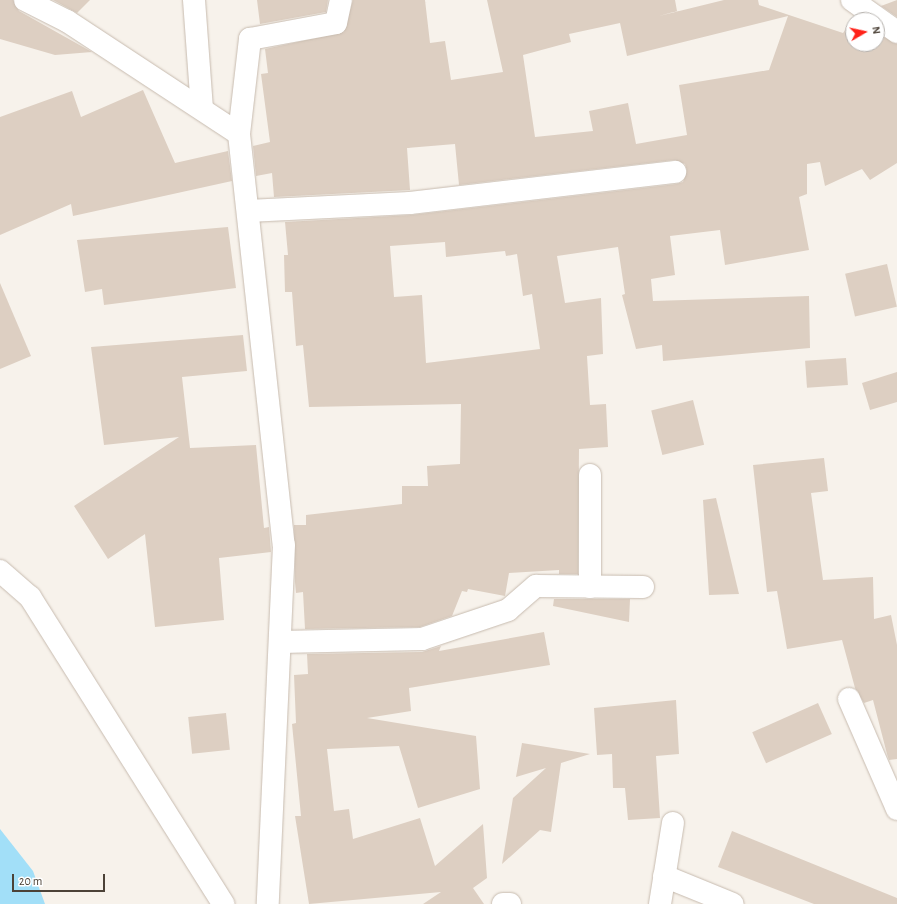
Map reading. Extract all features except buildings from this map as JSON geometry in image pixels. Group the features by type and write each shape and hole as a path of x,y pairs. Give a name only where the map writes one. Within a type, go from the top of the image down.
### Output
{"street":[{"path":"25,0 67,21 239,134"},
{"path":"194,0 202,109"},
{"path":"268,904 284,545 239,134 250,39 336,23 341,0"},
{"path":"852,0 897,32"},
{"path":"248,211 410,203 675,172"},
{"path":"590,475 590,587"},
{"path":"0,571 30,597 223,904"},
{"path":"280,642 422,640 508,610 536,586 643,587"},
{"path":"849,699 897,809"},
{"path":"660,904 673,823"},
{"path":"664,876 733,904"},
{"path":"503,904 510,904"}],"water":[{"path":"0,829 33,871 45,904 0,904"}]}
